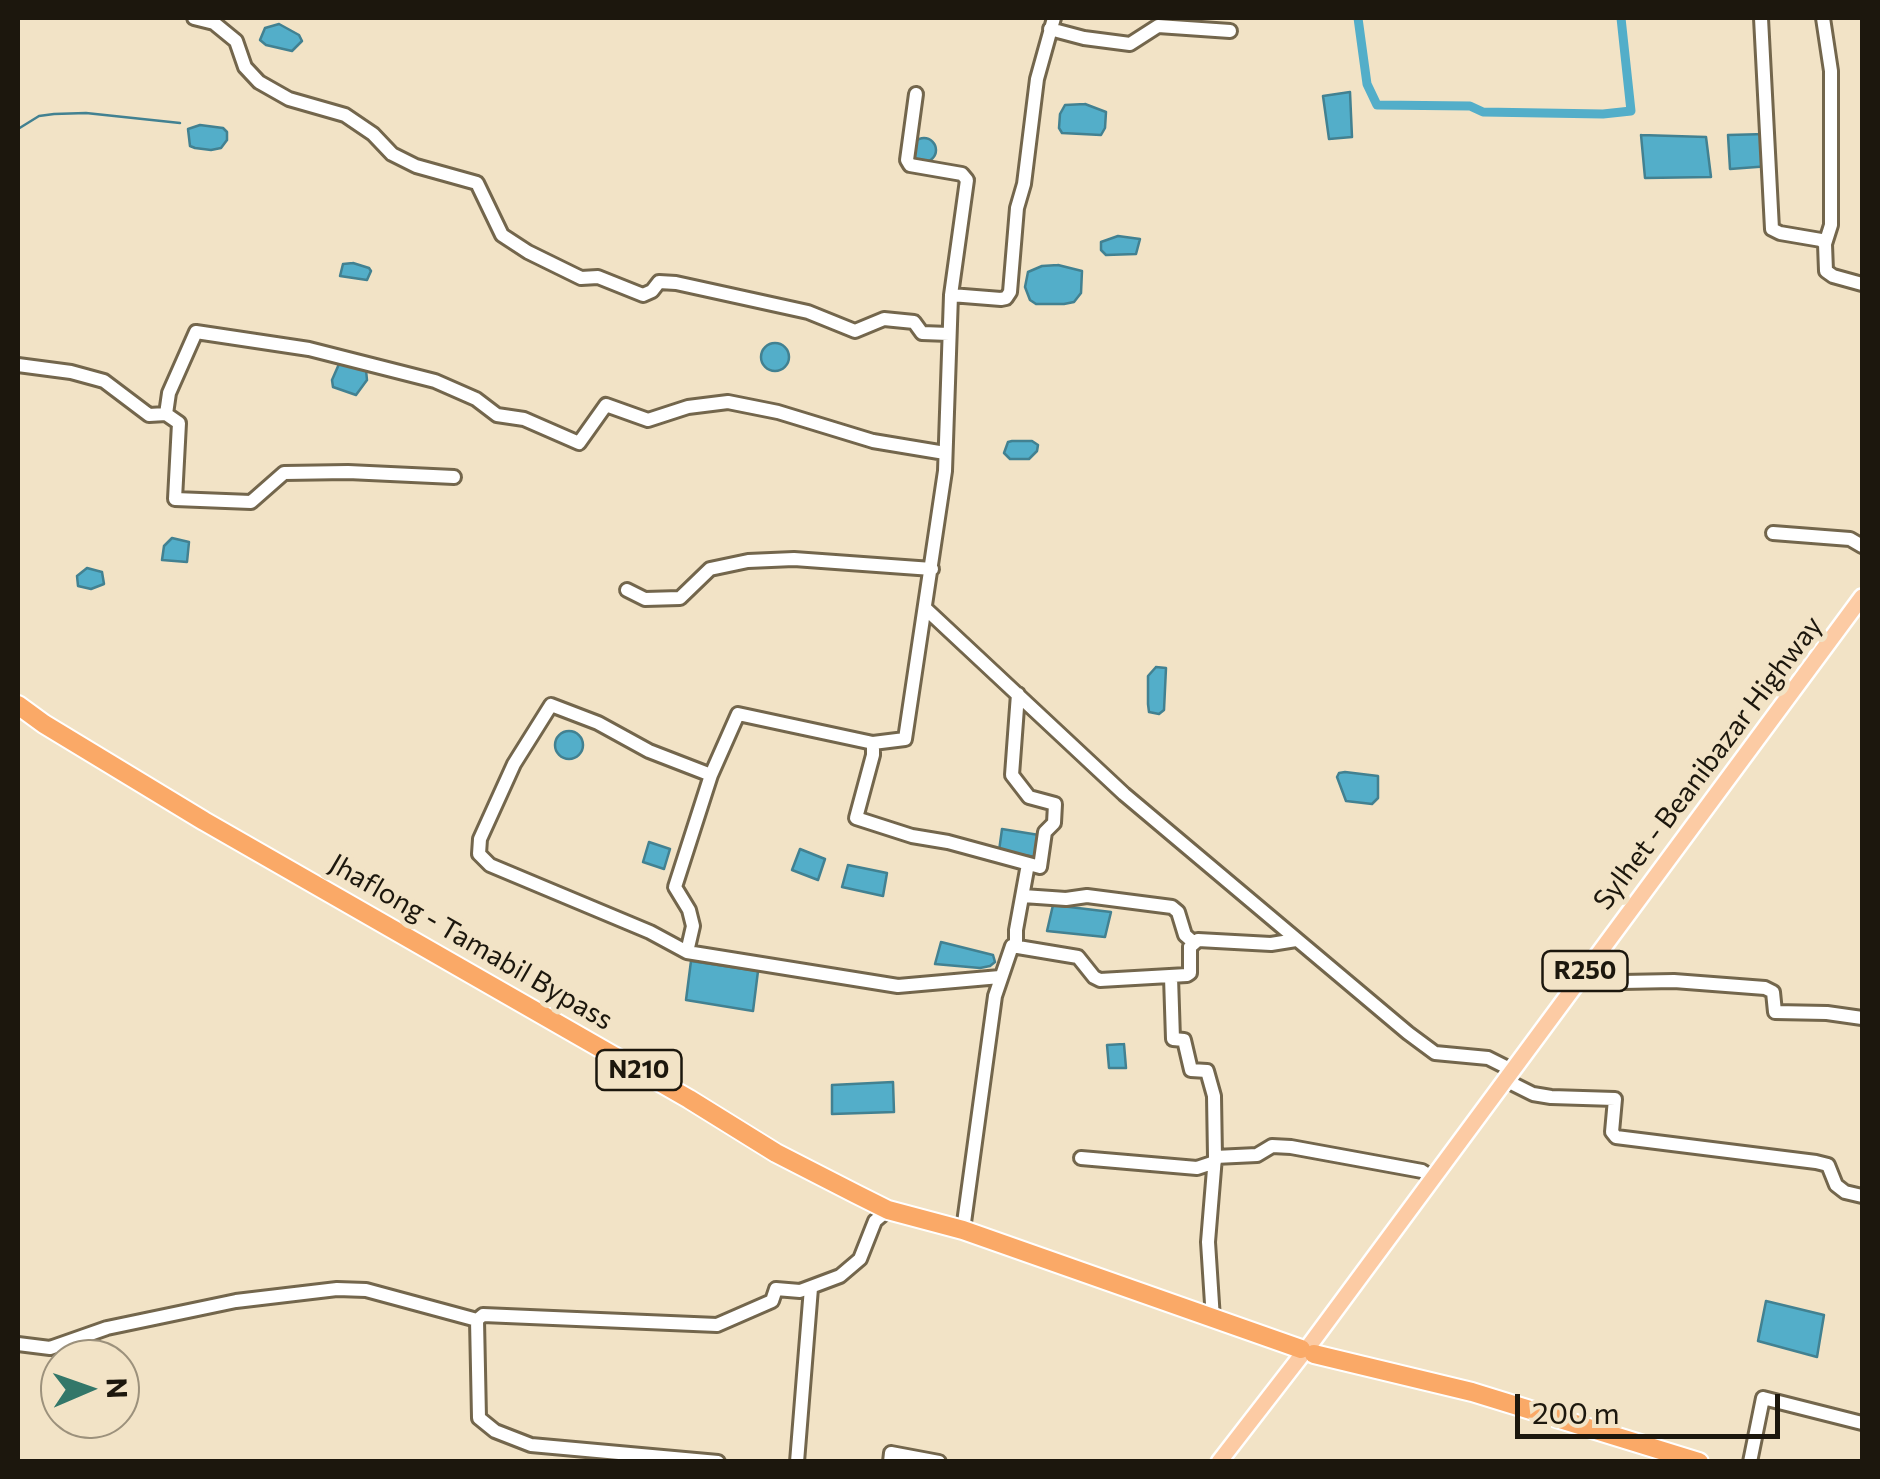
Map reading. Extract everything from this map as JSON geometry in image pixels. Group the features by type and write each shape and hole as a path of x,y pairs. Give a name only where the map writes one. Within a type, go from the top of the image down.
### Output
{"highway":[{"name":"Jhaflong - Tamabil Bypass","path":"18,705 204,822 776,1153 888,1210 963,1230 1308,1353 1472,1392 1699,1462"}],"main road":[{"name":"Sylhet - Beanibazar Highway","path":"1308,1353 1862,597"},
{"name":"Sylhet - Beanibazar Highway","path":"1308,1353 1433,1178 1862,609"},
{"name":"R250","path":"1219,1462 1308,1353"},
{"name":"R250","path":"1227,1462 1308,1353"}],"street":[{"path":"194,18 214,23 236,40 245,68 259,82 289,100 345,115 373,134 392,154 416,166 477,183 502,235 581,278 598,277 643,295 659,282 676,283 808,312 854,331 884,319 914,322 922,333 949,334"},
{"path":"1761,18 1772,228 1825,244"},
{"path":"1823,18 1832,71 1826,271 1862,284"},
{"path":"951,295 1006,298 1010,292 1017,208 1024,184 1037,79 1052,23 1084,38 1130,44 1158,26 1230,31"},
{"path":"687,952 693,926 689,910 674,887 711,776 738,714 874,743 905,739 932,569 945,454 951,295 967,180 962,174 910,165 916,94"},
{"path":"166,414 169,393 196,332 309,349 435,380 497,415 524,418 579,443 606,404 648,420 688,407 728,402 778,412 872,441 945,454"},
{"path":"18,365 104,381 148,415 166,414 179,424 175,499 254,501 284,473 454,478"},
{"path":"1773,533 1850,539 1862,546"},
{"path":"626,590 646,599 680,598 710,569 748,561 794,559 932,569"},
{"path":"926,609 1124,794 1434,1053 1488,1058 1533,1094 1615,1098 1612,1132 1616,1138 1816,1162 1828,1165 1836,1184 1845,1192 1862,1196"},
{"path":"874,743 856,818 1040,867 1045,832 1054,823 1055,804 1029,797 1012,775 1018,694"},
{"path":"711,776 649,752 598,723 551,705 514,764 480,839 479,854 490,866 650,932 687,952 898,986 1000,977"},
{"path":"963,1230 1000,977 1008,953 1016,946 1028,864"},
{"path":"1022,896 1087,896 1172,907 1178,912 1183,932 1193,942 1271,944 1296,940"},
{"path":"1016,946 1078,957 1100,980 1190,974 1193,942"},
{"path":"1595,968 1622,982 1674,981 1765,988 1772,992 1775,1012 1827,1012 1862,1018"},
{"path":"1171,977 1173,1039 1184,1040 1191,1070 1207,1071 1214,1096 1215,1160 1208,1242 1214,1320"},
{"path":"1081,1158 1198,1168 1215,1160 1256,1155 1272,1146 1291,1146 1422,1171 1433,1178"},
{"path":"718,1462 531,1445 480,1422 478,1320 483,1315 717,1325 772,1301 776,1289 811,1288 840,1276 860,1259 875,1220 888,1210"},
{"path":"797,1462 811,1288"},
{"path":"18,1344 50,1348 108,1328 236,1300 336,1289 388,1294 478,1320"},
{"path":"1750,1462 1763,1398 1862,1423"},
{"path":"890,1462 891,1453 896,1453 939,1462"}],"water":[{"path":"279,24 299,35 302,41 292,51 260,40 265,28"},
{"path":"1350,92 1352,137 1329,139 1323,96"},
{"path":"1085,104 1106,112 1101,135 1062,133 1060,114 1065,105"},
{"path":"200,125 227,132 221,148 190,146 188,129"},
{"path":"1766,134 1770,166 1730,169 1728,135"},
{"path":"1641,135 1706,137 1711,177 1645,178"},
{"path":"924,138 936,150 924,162 912,150"},
{"path":"1118,236 1140,239 1136,254 1106,255 1101,250 1101,242"},
{"path":"343,264 369,268 367,280 340,276"},
{"path":"1058,265 1082,271 1081,293 1074,302 1036,304 1030,300 1025,287 1028,272"},
{"path":"775,343 785,347 789,357 785,367 775,371 765,367 761,357 765,347"},
{"path":"343,362 366,370 367,380 356,395 333,387 332,380"},
{"path":"1012,441 1032,441 1038,445 1037,451 1029,459 1010,459 1004,453"},
{"path":"172,538 189,542 187,562 162,560 164,546"},
{"path":"87,568 102,572 104,584 91,589 78,586 77,576"},
{"path":"1156,667 1166,668 1164,710 1159,714 1149,712 1148,704 1148,676"},
{"path":"569,731 579,735 583,745 579,755 569,759 559,755 555,745 559,735"},
{"path":"1345,772 1378,776 1378,798 1372,804 1346,801 1337,777"},
{"path":"1002,829 1039,835 1036,857 999,851"},
{"path":"649,842 670,849 664,869 643,862"},
{"path":"800,849 825,859 818,880 792,870"},
{"path":"848,865 887,873 883,896 842,887"},
{"path":"1053,905 1111,912 1105,937 1047,931"},
{"path":"941,942 993,955 995,962 980,968 935,964"},
{"path":"691,961 758,971 753,1011 686,1000"},
{"path":"1124,1044 1126,1068 1109,1068 1107,1045"},
{"path":"893,1082 894,1112 832,1114 832,1085"},
{"path":"1766,1301 1824,1315 1817,1357 1758,1341"}],"waterway":[{"path":"1358,18 1367,84 1377,105 1603,114 1631,111 1621,18"},
{"path":"18,129 39,116 54,114 86,113 180,123"}]}
